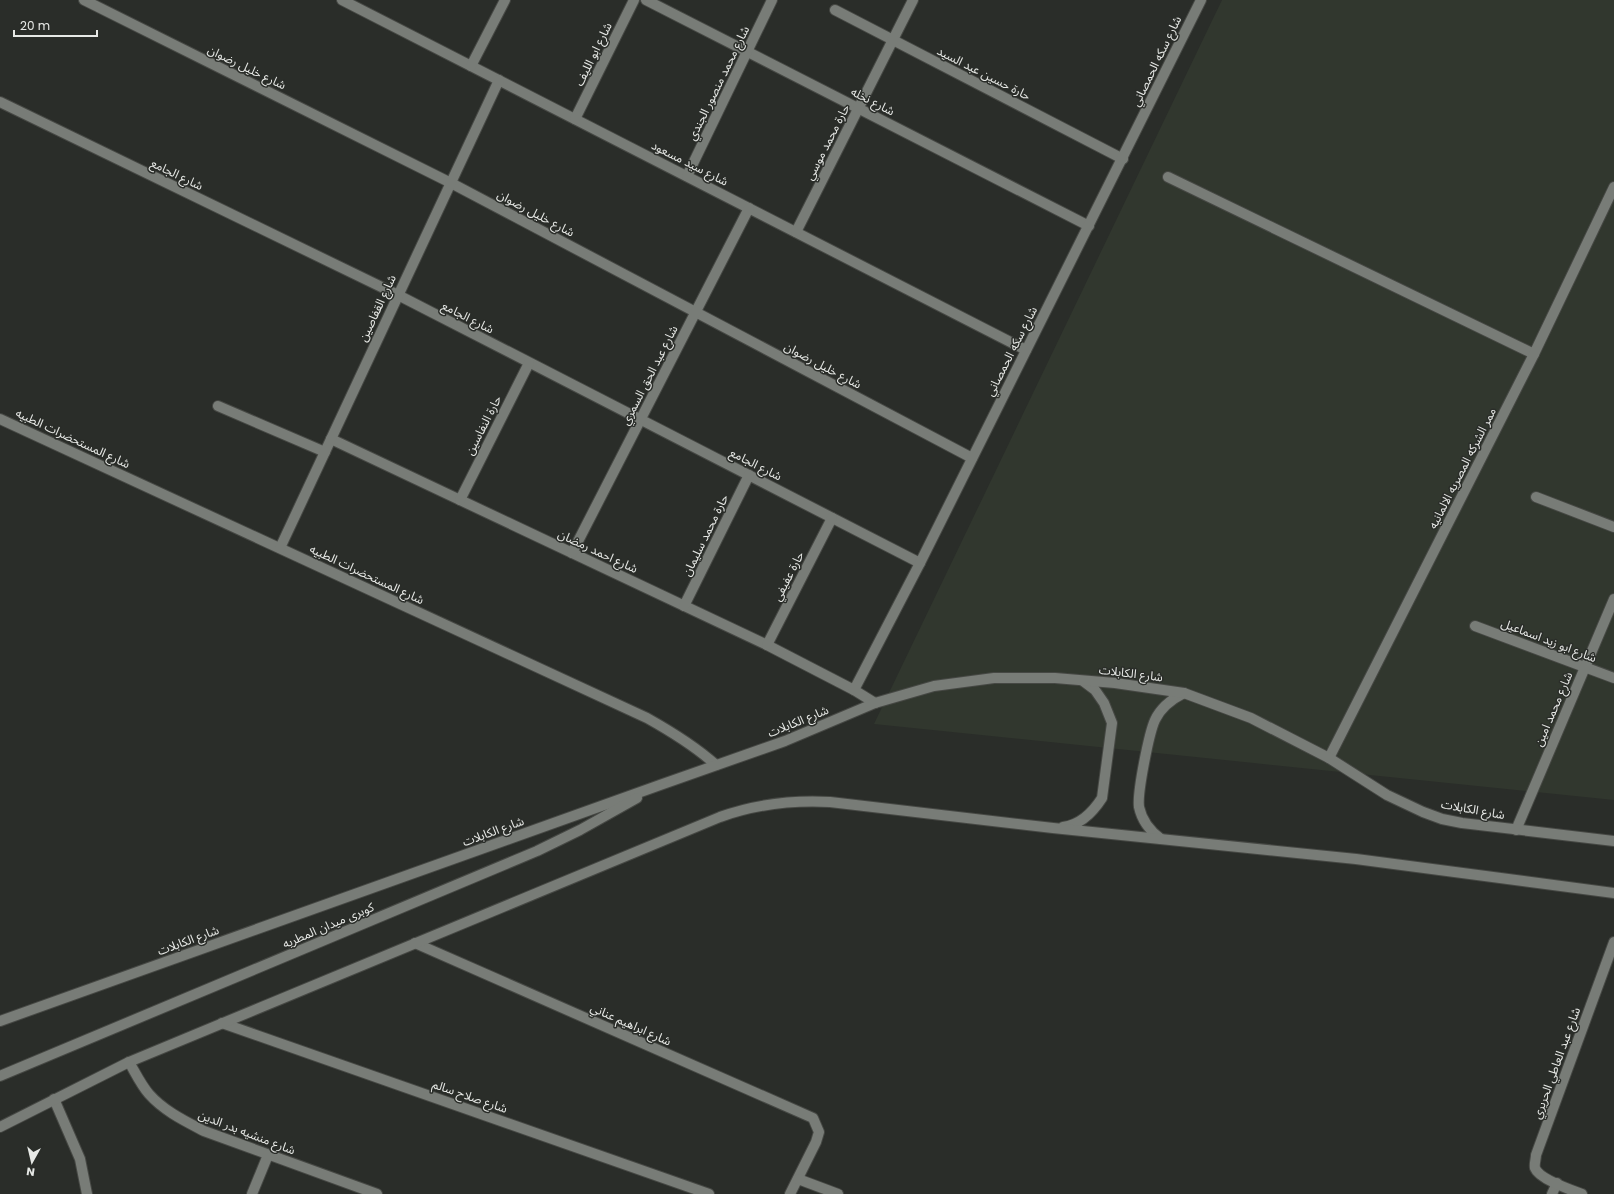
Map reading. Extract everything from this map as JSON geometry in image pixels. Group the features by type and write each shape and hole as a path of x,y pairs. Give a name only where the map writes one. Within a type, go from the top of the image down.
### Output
{"street":[{"name":"شارع خليل رضوان","path":"84,0 451,183 972,458"},
{"name":"شارع سيد مسعود","path":"342,0 1026,350"},
{"path":"471,66 505,0"},
{"name":"شارع ابو الليف","path":"575,119 634,0"},
{"name":"شارع نخله","path":"646,0 1088,226"},
{"name":"شارع محمد منصور الجندي","path":"687,176 772,0"},
{"name":"حارة محمد موسي","path":"796,232 913,0"},
{"name":"شارع سكه الحمصاني","path":"854,690 920,563 1201,0"},
{"name":"حارة حسين عبد السيد","path":"835,10 1122,159"},
{"name":"شارع القفاصين","path":"280,548 499,80"},
{"name":"شارع الجامع","path":"0,102 398,296 920,563"},
{"path":"1168,177 1534,354"},
{"name":"ممر الشركه المصريه الالمانيه","path":"1329,758 1534,354 1614,187"},
{"name":"شارع عبد الحق السمري","path":"572,553 749,208"},
{"name":"حارة النفاسين","path":"460,500 529,362"},
{"path":"218,406 325,452"},
{"name":"شارع المستحضرات الطبيه","path":"0,419 647,718 683,738 716,765"},
{"name":"شارع احمد رمضان","path":"331,439 767,645 854,690"},
{"name":"حارة محمد سليمان","path":"684,606 749,476"},
{"path":"1536,497 1614,527"},
{"name":"حارة عفيفي","path":"767,645 832,518"},
{"name":"شارع محمد امين","path":"1516,830 1614,599"},
{"name":"شارع ابو زيد اسماعيل","path":"1475,626 1614,678"},
{"name":"شارع الكابلات","path":"0,1021 792,738 875,703 934,686 994,678 1055,678 1115,683 1184,693 1251,718 1329,758 1387,795 1442,819 1516,830 1614,841"},
{"path":"1053,828 1066,827 1078,822 1089,815 1102,798 1112,723 1110,713 1104,703 1095,690 1083,681"},
{"path":"854,690 875,703"},
{"path":"1160,839 1150,830 1143,819 1139,807 1139,795 1151,731 1155,720 1161,710 1171,700 1184,693"},
{"name":"كوبرى ميدان المطريه","path":"0,1076 537,851 580,830 660,785"},
{"path":"0,1127 129,1062 222,1023 712,820 741,809 778,803 804,801 830,802 1053,828 1356,859 1614,894"},
{"name":"شارع عبد العاطي الحريري","path":"1557,1183 1538,1173 1535,1168 1536,1155 1614,942"},
{"name":"شارع ابراهيم عناني","path":"415,943 813,1118 819,1132 816,1142 798,1179"},
{"name":"شارع صلاح سالم","path":"222,1023 709,1194"},
{"name":"شارع منشيه بدر الدين","path":"129,1062 149,1094 170,1112 204,1132 377,1194"},
{"path":"54,1099 80,1159 87,1194"},
{"path":"0,1120 24,1115"},
{"path":"252,1194 268,1155"},
{"path":"790,1194 798,1179 838,1194"},
{"path":"1552,1194 1557,1183 1582,1194"}],"shaded area":[{"path":"1222,0 1614,0 1614,800 874,724"}]}
